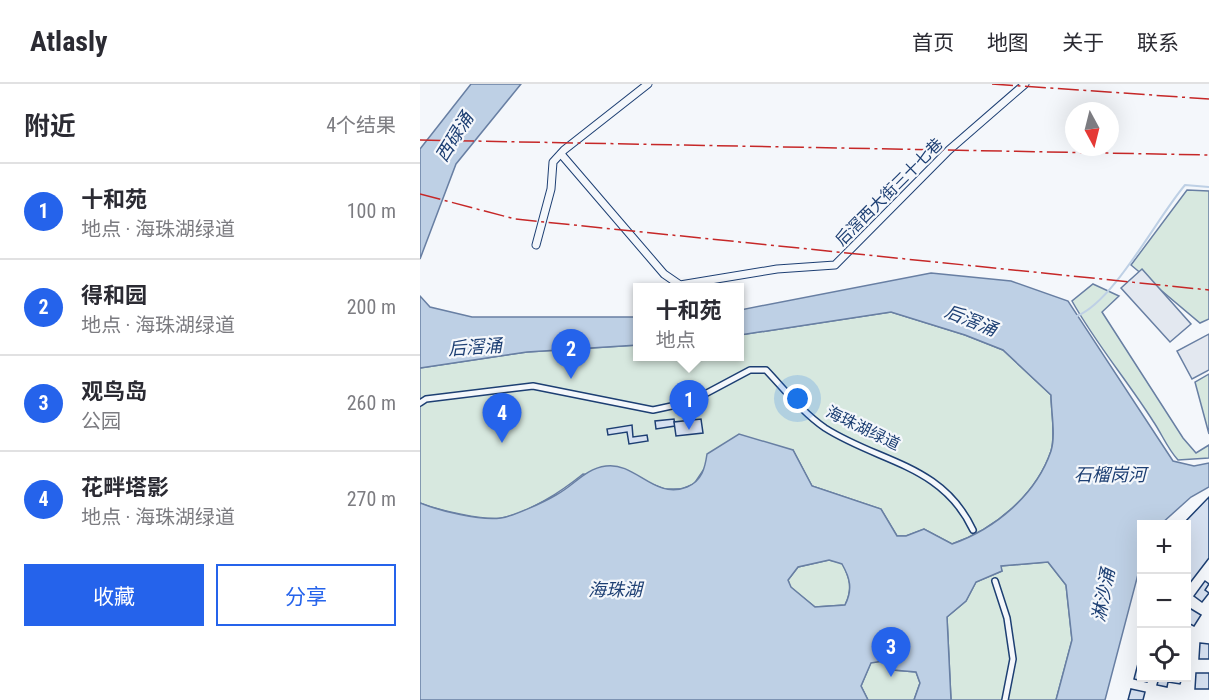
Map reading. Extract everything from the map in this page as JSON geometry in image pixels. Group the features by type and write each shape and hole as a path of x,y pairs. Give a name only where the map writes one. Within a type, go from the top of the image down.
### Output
{"street":[{"path":"536,245 551,189 553,162 648,84"},
{"name":"后滘西大街三十七巷","path":"692,283 777,269 835,265 949,150 1025,84"},
{"name":"后滘西大街三十七巷","path":"561,154 664,274 677,283"},
{"name":"海珠湖绿道","path":"420,403 426,399 533,386 653,410 690,402 750,370 766,370 825,428 904,463 934,481 964,510 974,530"},
{"path":"995,581 1007,618 1013,659 1005,700"}],"shaded area":[{"path":"1187,190 1209,191 1209,319 1200,323 1131,265"},
{"path":"1142,269 1191,324 1170,342 1121,288"},
{"path":"1093,284 1119,296 1102,312 1183,438 1196,453 1209,445 1209,458 1178,460 1091,332 1072,301"},
{"path":"891,312 965,335 1003,350 1051,395 1053,431 1051,451 1035,482 1012,508 984,529 952,544 924,529 906,536 897,536 881,509 812,486 793,450 706,466 694,484 682,489 665,489 646,482 583,474 534,506 502,518 461,514 420,503 420,368 527,352 633,345 633,361 744,361 744,334"},
{"path":"1209,334 1209,370 1192,379 1177,351"},
{"path":"1209,374 1209,434 1195,382"},
{"path":"829,560 842,563 845,568 850,584 849,594 845,605 815,607 790,587 788,580 798,567"},
{"path":"1048,562 1066,585 1072,640 1056,700 951,700 947,617 966,601 976,582 1002,571 1000,566"},
{"path":"883,661 893,670 916,672 920,683 914,700 868,700 861,686 871,662"}],"water":[{"name":"西碌涌","path":"471,84 521,84 456,164 420,259 420,149"},
{"name":"海珠湖","path":"931,273 1011,281 1068,301 1173,461 1194,466 1209,463 1209,487 1191,497 1165,520 1137,520 1137,578 1105,700 1056,700 1072,640 1066,585 1048,562 1001,566 1002,571 976,582 966,601 947,617 951,700 914,700 920,683 916,672 893,670 883,661 871,663 861,686 868,700 420,700 420,503 460,515 492,519 507,517 563,491 592,470 606,466 627,469 655,485 675,490 687,487 696,481 704,469 707,454 739,434 793,450 812,486 881,509 897,536 906,536 924,529 952,544 968,538 998,520 1024,496 1035,482 1051,451 1053,423 1051,395 1003,350 965,335 891,312 744,334 744,309","holes":["829,560 842,564 850,584 845,605 815,607 791,587 788,580 798,567"]},
{"name":"后滘涌","path":"420,296 430,307 472,317 633,317 633,345 527,352 420,368"}],"building":[{"path":"674,419 675,426 656,429 655,421"},
{"path":"701,419 703,433 676,436 674,422"},
{"path":"632,425 633,437 647,435 648,441 629,444 627,432 608,435 607,429"},
{"path":"1209,497 1209,558 1191,581 1191,520 1187,520"},
{"path":"1205,581 1209,584 1205,590 1209,593 1202,602 1194,596"},
{"path":"1191,609 1201,615 1194,626 1191,624"},
{"path":"1200,643 1209,644 1209,659 1199,659"},
{"path":"1196,673 1209,673 1209,689 1195,689"},
{"path":"1158,682 1168,682 1167,687 1157,685"},
{"path":"1131,689 1145,692 1143,700 1128,700"}],"waterway":[{"path":"1077,316 1106,294 1185,185 1209,187"}],"power":[{"path":"992,84 1209,99"},
{"path":"420,140 1209,155"},
{"path":"420,194 515,219 1209,290"}],"place":[{"name":"得和园","path":"571,379"},
{"name":"十和苑","path":"689,430"},
{"name":"花畔塔影","path":"502,443"},
{"name":"观鸟岛","path":"891,677"}],"water label":[{"name":"石榴岗河","path":"1110,474"},
{"name":"淋沙涌","path":"1103,595"}]}
